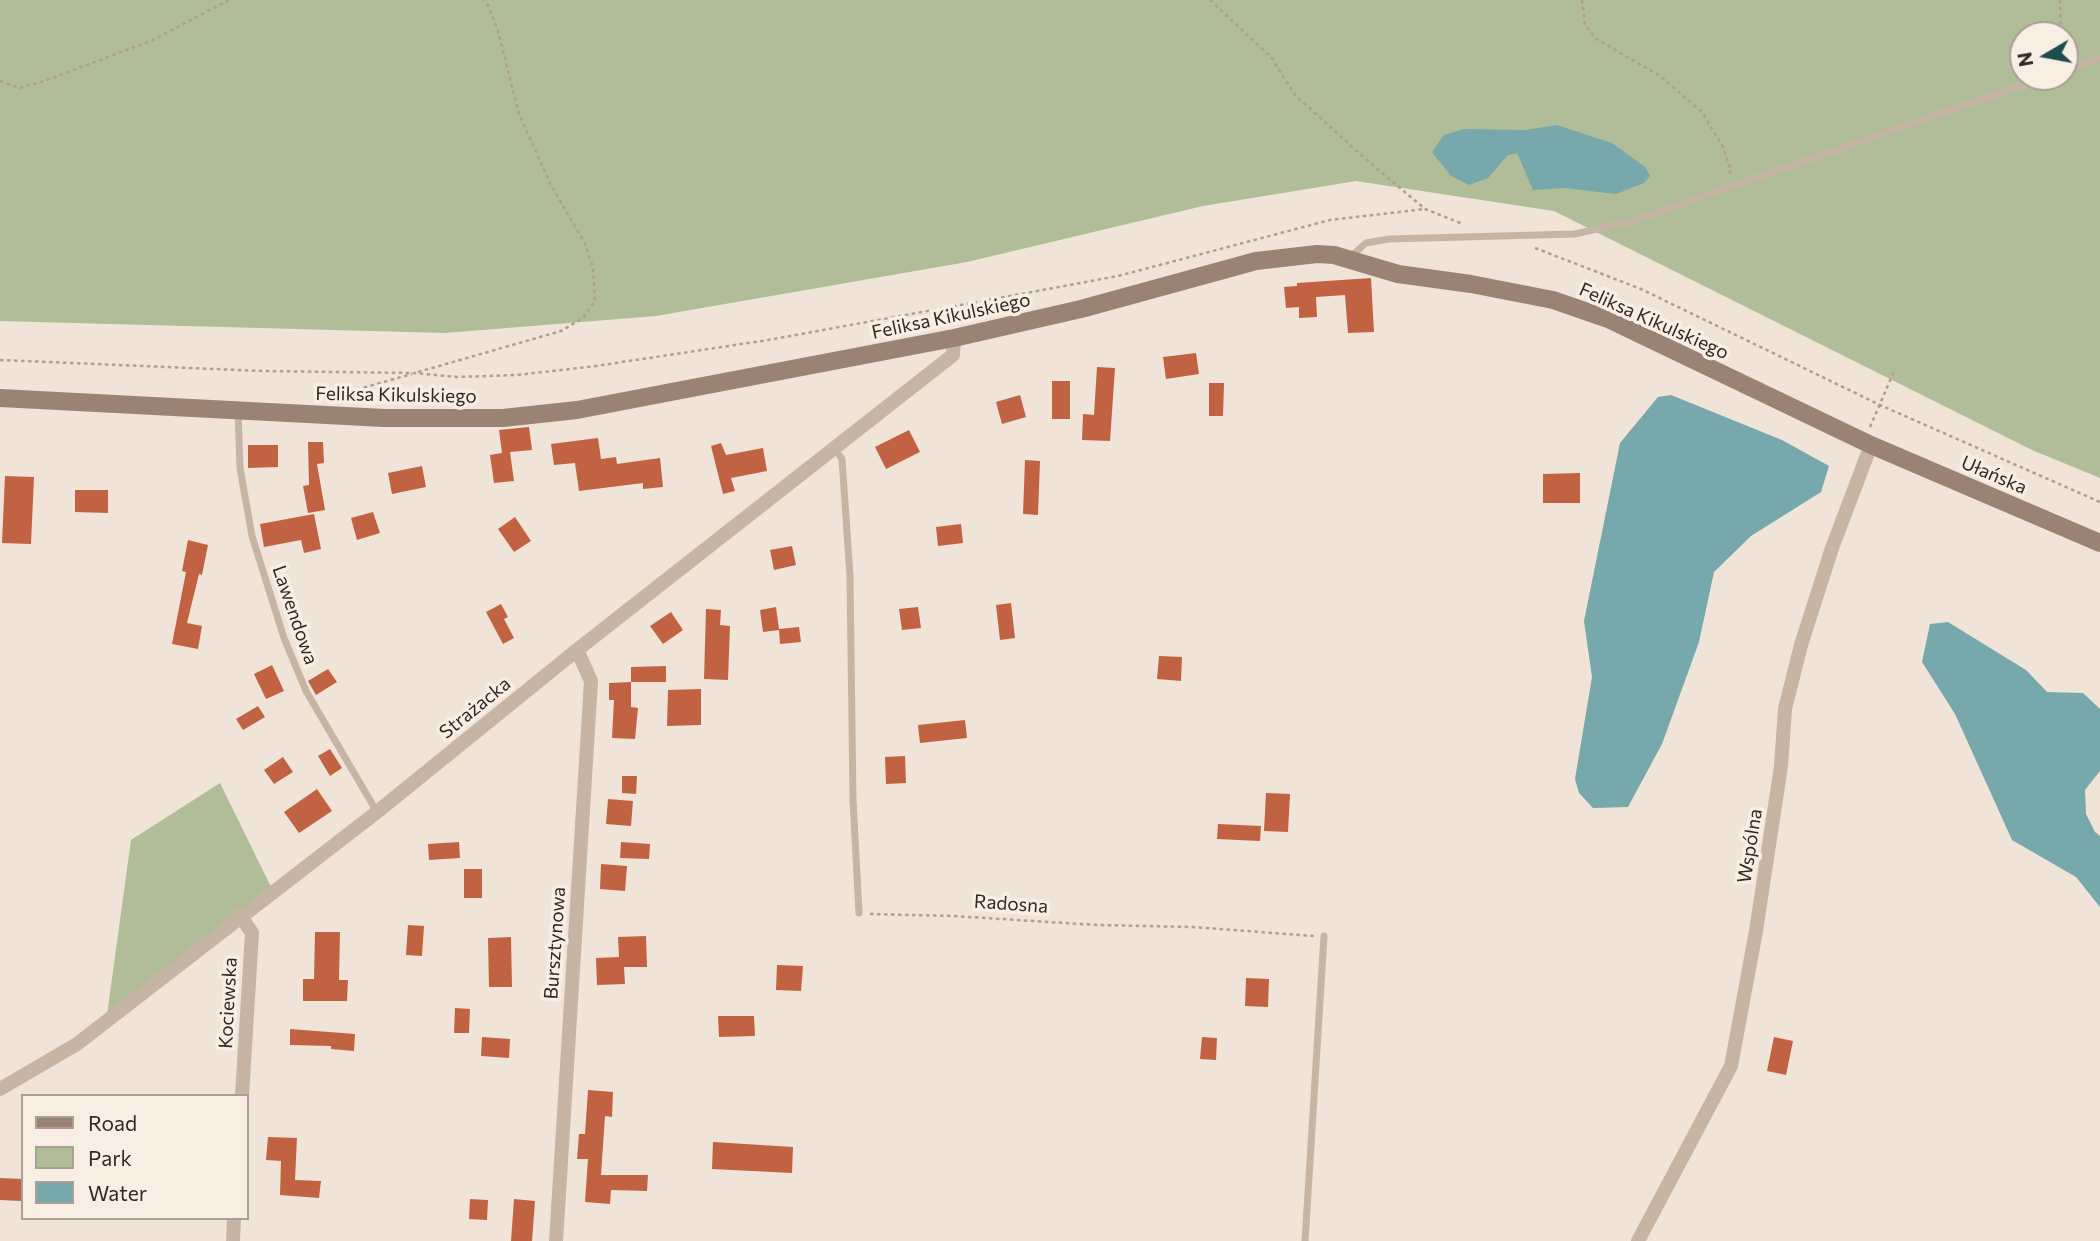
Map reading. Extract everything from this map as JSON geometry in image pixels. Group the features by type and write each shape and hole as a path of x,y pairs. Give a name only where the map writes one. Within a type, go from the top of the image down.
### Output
{"main road":[{"name":"Feliksa Kikulskiego","path":"0,398 384,418 503,418 577,410 954,338 1081,309 1256,261 1301,254 1334,255 1398,274 1471,284 1553,300 1597,316 1870,438"},
{"name":"Ułańska","path":"1870,438 2100,543"}],"street":[{"name":"Strażacka","path":"0,1089 77,1044 240,915 377,812 577,650 953,355 954,338"},
{"name":"Wspólna","path":"1637,1241 1731,1066 1782,766 1785,709 1801,645 1870,438"},
{"name":"Bursztynowa","path":"556,1241 591,681 577,650"},
{"name":"Kociewska","path":"240,915 252,933 242,1094"},
{"path":"233,1241 234,1220"}],"lane":[{"path":"2079,65 2100,58"},
{"path":"1349,259 1366,243 1389,239 1575,234 1632,221 2009,90"},
{"name":"Lawendowa","path":"238,410 240,468 252,536 284,638 318,712 377,812"},
{"path":"834,448 842,459 850,576 853,800 859,914"},
{"path":"1305,1241 1324,936"}],"path":[{"path":"0,81 20,88 47,80 153,40 229,0"},
{"path":"327,398 561,331 583,318 595,301 593,268 585,244 550,183 519,114 498,31 486,0"},
{"path":"1210,0 1271,57 1295,95 1425,209 1496,237"},
{"path":"1582,0 1585,24 1595,38 1660,76 1702,112 1722,145 1731,170 1721,192"},
{"path":"2060,0 2061,21"},
{"path":"0,360 262,371 414,373 457,377 596,366 768,340 1118,276 1330,220 1425,209"},
{"path":"1529,246 1642,289 1880,405 2100,502"},
{"path":"1870,438 1895,369"},
{"name":"Radosna","path":"859,914 1192,927 1324,936"}],"green space":[{"path":"0,0 2100,0 2100,478 2032,450 1554,211 1356,181 1203,206 967,262 656,316 445,333 0,321"},
{"path":"220,783 273,891 107,1015 131,840"}],"water":[{"path":"1557,125 1612,143 1645,167 1650,176 1644,183 1616,194 1564,188 1533,190 1517,153 1508,155 1488,178 1469,185 1451,176 1432,152 1444,135 1464,129 1526,130"},
{"path":"1671,395 1782,440 1829,466 1821,492 1751,536 1714,572 1699,642 1662,744 1628,807 1593,808 1579,793 1575,779 1592,677 1584,621 1620,443 1658,397"},
{"path":"1948,622 2026,670 2047,692 2083,693 2100,709 2100,771 2085,790 2086,814 2100,836 2100,907 2076,877 2012,840 1955,714 1922,662 1930,624"}],"building":[{"path":"1371,278 1374,332 1348,333 1345,295 1316,297 1317,317 1299,318 1299,307 1286,308 1284,287 1297,286 1297,283"},
{"path":"1196,353 1199,374 1166,379 1163,357"},
{"path":"1097,367 1115,368 1110,441 1082,440 1083,414 1094,415"},
{"path":"1052,381 1070,381 1070,419 1052,419"},
{"path":"1209,383 1224,383 1223,416 1209,416"},
{"path":"1020,395 1026,417 1002,424 996,402"},
{"path":"529,427 532,450 510,452 514,481 494,483 490,455 502,453 499,430"},
{"path":"909,430 920,452 886,469 875,447"},
{"path":"598,438 601,459 616,457 617,464 660,458 663,487 643,489 643,483 579,491 575,463 554,465 551,444"},
{"path":"308,442 323,442 324,463 317,464 325,510 308,513 303,486 309,485"},
{"path":"721,443 726,455 763,448 767,471 731,478 735,491 723,494 711,446"},
{"path":"248,445 278,445 278,467 248,468"},
{"path":"1025,460 1040,461 1038,515 1023,514"},
{"path":"422,466 426,487 392,494 388,473"},
{"path":"1580,473 1580,503 1543,503 1543,474"},
{"path":"5,476 34,477 31,544 2,543"},
{"path":"75,490 108,490 108,513 75,512"},
{"path":"373,512 380,533 357,540 351,518"},
{"path":"314,514 321,549 304,553 301,540 264,547 260,524"},
{"path":"515,517 531,541 514,552 498,529"},
{"path":"961,524 963,543 938,546 936,527"},
{"path":"188,540 208,545 187,623 202,626 198,649 172,644 186,572 182,571"},
{"path":"792,546 796,565 774,570 770,550"},
{"path":"1011,603 1015,638 1000,640 996,605"},
{"path":"501,604 508,617 504,619 514,638 503,644 486,612"},
{"path":"776,607 779,629 799,627 801,642 780,644 779,630 763,632 760,610"},
{"path":"918,607 921,628 902,630 899,609"},
{"path":"706,609 721,610 720,625 730,626 728,680 704,679"},
{"path":"671,612 683,630 663,644 650,626"},
{"path":"1159,656 1182,657 1181,681 1157,679"},
{"path":"272,665 284,691 266,699 254,674"},
{"path":"666,666 666,682 631,682 631,667"},
{"path":"328,669 337,682 316,695 308,681"},
{"path":"631,682 631,707 638,708 635,739 612,738 614,700 609,700 609,683"},
{"path":"701,689 701,725 667,726 668,690"},
{"path":"258,706 265,717 243,730 236,719"},
{"path":"965,720 967,738 920,743 918,725"},
{"path":"330,749 342,768 330,776 318,756"},
{"path":"905,756 906,783 886,784 885,757"},
{"path":"283,757 293,772 274,784 264,770"},
{"path":"622,776 637,776 636,794 622,793"},
{"path":"317,789 332,811 299,833 284,812"},
{"path":"1266,793 1290,794 1288,832 1264,831"},
{"path":"608,799 633,801 631,826 606,824"},
{"path":"1218,824 1261,826 1260,841 1217,839"},
{"path":"459,842 460,858 429,860 428,844"},
{"path":"621,842 650,844 649,859 620,858"},
{"path":"601,864 627,866 625,891 600,889"},
{"path":"464,869 482,869 482,898 464,898"},
{"path":"408,925 424,926 422,956 406,955"},
{"path":"315,932 340,932 339,980 348,980 347,1001 303,1001 303,979 314,979"},
{"path":"646,936 647,967 624,967 625,984 597,985 596,958 619,957 618,937"},
{"path":"511,937 512,987 489,987 488,938"},
{"path":"777,965 803,966 801,991 776,990"},
{"path":"1246,978 1269,979 1268,1007 1245,1006"},
{"path":"455,1008 470,1009 469,1033 454,1033"},
{"path":"718,1016 754,1016 755,1036 719,1037"},
{"path":"290,1029 355,1034 354,1051 331,1049 331,1046 290,1045"},
{"path":"482,1037 510,1039 509,1058 481,1056"},
{"path":"1202,1037 1217,1038 1216,1060 1200,1059"},
{"path":"1774,1037 1793,1041 1786,1075 1767,1071"},
{"path":"588,1090 613,1092 612,1117 605,1116 601,1175 648,1175 647,1191 611,1190 610,1204 585,1202 588,1159 577,1159 579,1134 585,1134"},
{"path":"268,1137 297,1138 295,1180 321,1181 319,1198 280,1195 281,1161 266,1160"},
{"path":"713,1142 793,1147 792,1173 712,1169"},
{"path":"0,1178 21,1179 21,1201 0,1200"},
{"path":"470,1199 488,1200 487,1220 469,1219"},
{"path":"514,1199 535,1201 532,1241 511,1241"}]}
